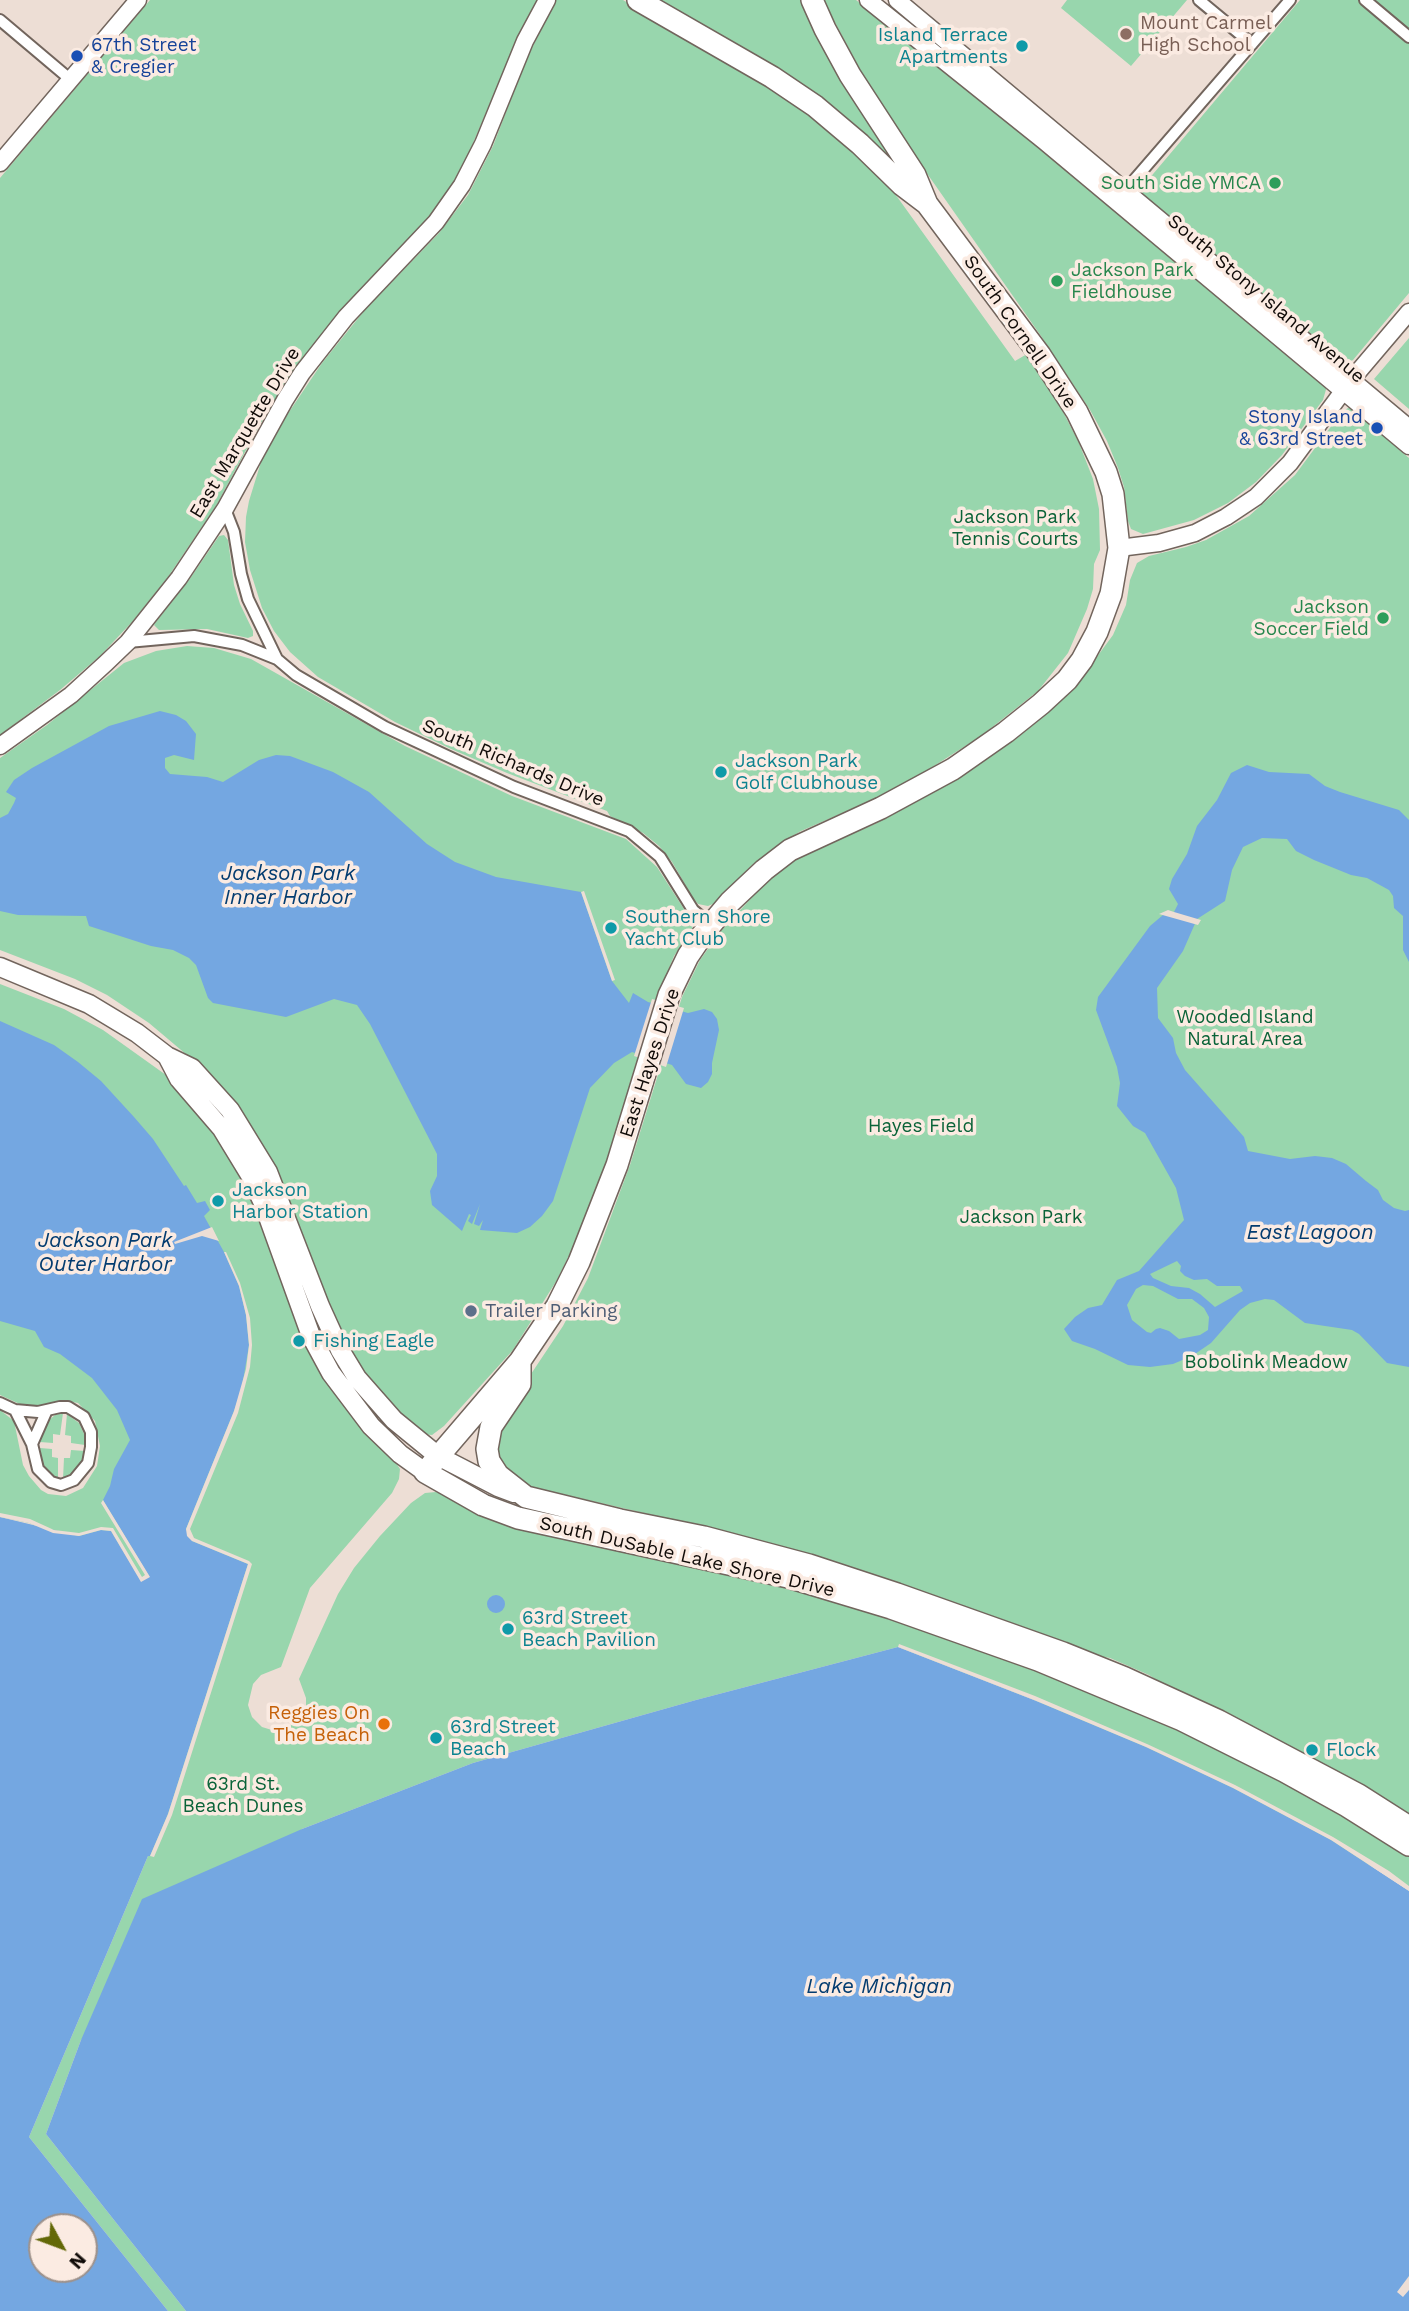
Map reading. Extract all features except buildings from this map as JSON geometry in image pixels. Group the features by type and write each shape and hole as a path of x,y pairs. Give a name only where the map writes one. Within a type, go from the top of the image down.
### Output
{"highway":[{"name":"South Cornell Drive","path":"638,0 772,77 815,106 860,144 902,185 927,204"},
{"name":"South Cornell Drive","path":"813,0 850,75 915,176 927,204 1040,355 1077,412 1102,463 1113,494 1119,548"},
{"name":"East Hayes Drive","path":"432,1464 520,1361 556,1306 579,1262 617,1165 669,995 688,956 711,925 755,878 790,850 881,808 953,769 1006,732 1067,680 1082,660 1097,632 1111,594 1119,548"},
{"path":"520,1361 520,1384 491,1427 487,1449 489,1461 498,1475 526,1497"},
{"name":"South DuSable Lake Shore Drive","path":"432,1464 483,1505 518,1518 789,1577 891,1608 1038,1660 1182,1720 1273,1765 1348,1806 1409,1845"},
{"name":"South DuSable Lake Shore Drive","path":"526,1497 704,1537 809,1565 1063,1653 1219,1721 1349,1789 1409,1827"}],"main road":[{"path":"0,163 138,0"},
{"name":"East Marquette Drive","path":"0,747 71,695 128,642 187,568 225,509 285,400 310,363 346,317 436,222 462,186 483,144 525,41 547,0"},
{"name":"South Stony Island Avenue","path":"868,0 1121,196"},
{"name":"South Stony Island Avenue","path":"901,1 1121,196 1347,385 1409,446"},
{"path":"1119,548 1159,543 1195,533 1245,505 1266,488 1290,463 1347,385 1409,312"},
{"name":"South Stony Island Avenue","path":"1347,385 1409,428"},
{"path":"0,967 89,1004 113,1017 167,1056 179,1079 222,1129 250,1175 263,1203 311,1336 331,1373 348,1399 400,1454 432,1464"},
{"name":"South DuSable Lake Shore Drive","path":"432,1464 526,1497"}],"street":[{"path":"1199,0 1252,44"},
{"path":"1121,196 1290,0"},
{"path":"1365,0 1409,37"},
{"path":"0,20 71,80"},
{"name":"South Richards Drive","path":"225,509 234,532 248,598 277,659"},
{"name":"South Richards Drive","path":"128,642 181,637 209,638 242,645 277,659 307,682 385,727 514,787 629,831 660,857 693,910 711,925"},
{"path":"0,1402 15,1410 38,1412 68,1407 84,1417 92,1441 88,1463 74,1480 61,1485 51,1482 38,1469 32,1444 15,1410"},
{"path":"32,1444 47,1410"}],"green space":[{"path":"150,0 537,0 516,42 465,162 450,188 421,227 336,316 299,363 259,426 216,506 168,577 100,656 0,735 0,178"},
{"name":"Jackson Park Tennis Courts","path":"556,0 623,0 779,91 823,123 883,179 1015,361 1027,354 1056,398 1079,443 1093,479 1099,509 1100,550 1094,564 1093,589 1087,609 1068,653 1038,691 981,736 923,773 877,798 784,841 752,865 715,903 708,906 698,904 693,898 672,862 659,846 643,833 610,816 607,811 451,749 395,722 318,677 290,652 274,631 262,608 250,570 245,542 249,501 261,462 287,415 322,363 364,311 439,233 468,195 493,146 526,60"},
{"path":"657,0 803,0 909,179"},
{"path":"823,0 856,0 1025,131 1029,140 1086,188 1092,187 1135,223 1136,229 1327,386 1323,400 1282,455 1256,482 1228,503 1194,520 1143,534 1131,529 1118,468 1090,410 879,105"},
{"name":"Mount Carmel High School","path":"1067,0 1187,0 1131,66 1061,8"},
{"name":"South Side YMCA","path":"1300,0 1409,0 1409,293 1353,360 1345,364 1335,359 1334,354 1155,205 1150,205 1137,189 1143,181 1148,180"},
{"path":"1409,338 1409,409 1374,379"},
{"name":"Jackson Park","path":"1348,408 1354,408 1380,429 1381,434 1409,458 1409,1817 1149,1675 1110,1658 1088,1654 726,1532 527,1486 492,1457 509,1407 563,1326 588,1278 630,1165 682,997 700,960 720,932 766,882 794,861 875,824 949,783 1016,739 1043,717 1082,677 1113,635 1126,605 1130,580 1137,563 1149,556 1206,540 1249,516 1295,475 1341,413"},
{"path":"224,535 228,540 234,585 253,636 248,638 207,629 159,630 154,625 156,622 219,536"},
{"path":"187,646 214,648 251,659 405,746 512,796 626,839 657,867 693,923 692,930 674,956 661,988 607,1162 577,1239 557,1280 513,1350 444,1426 432,1435 423,1434 377,1393 340,1335 284,1193 200,1066 149,1023 107,995 75,979 0,950 0,758 47,725 124,663 156,651"},
{"name":"63rd St. Beach Dunes","path":"0,984 64,1009 103,1030 166,1075 200,1110 246,1180 292,1305 400,1469 399,1479 392,1493 310,1588 281,1667 261,1675 253,1684 248,1705 252,1717 262,1727 275,1731 284,1730 301,1718 306,1709 306,1698 299,1679 338,1594 354,1568 411,1503 425,1493 436,1492 649,1554 827,1597 1026,1665 1163,1722 1314,1797 1409,1857 1409,1891 1387,1874 1034,1700 898,1647 473,1763 302,1829 81,2040 46,2134 186,2311 168,2311 98,2223 98,2213 90,2213 29,2137 150,1856 141,1582 79,1536 53,1533 29,1523 0,1517 0,1410 14,1421 23,1465 29,1476 48,1494 66,1496 83,1488 97,1466 100,1446 95,1421 78,1403 62,1400 35,1407 24,1406 0,1395"},
{"path":"63,1413 60,1435 53,1434 53,1443 40,1442 48,1421"},
{"path":"67,1414 79,1423 85,1436 85,1445 71,1443 71,1436 65,1435"},
{"path":"40,1448 52,1449 52,1457 58,1458 58,1479 42,1465"},
{"path":"71,1450 85,1451 72,1475 63,1479 64,1458 70,1458"}],"water":[{"name":"Jackson Park Inner Harbor","path":"160,711 186,721 196,734 194,760 174,755 165,758 165,768 170,774 207,777 223,782 259,760 276,755 290,756 333,772 369,792 427,844 455,862 496,877 581,892 612,981 629,1003 633,993 648,1002 688,1013 704,1009 712,1012 717,1019 719,1030 712,1074 708,1082 701,1088 686,1084 672,1065 632,1052 614,1063 590,1088 553,1201 542,1216 530,1227 517,1233 480,1230 483,1220 479,1226 474,1224 480,1204 472,1224 468,1221 471,1215 469,1214 462,1231 432,1205 430,1191 437,1176 437,1154 370,1024 357,1005 334,999 286,1017 213,1003 208,998 196,965 173,950 151,946 89,926 86,916 18,915 0,911 0,818 8,814 16,798 6,792 14,780 109,726"},
{"name":"East Lagoon","path":"1247,765 1269,772 1309,774 1325,786 1340,792 1399,810 1409,820 1409,962 1403,950 1403,916 1394,908 1393,896 1389,890 1367,878 1351,875 1296,851 1287,839 1262,838 1243,847 1232,870 1225,901 1197,919 1183,951 1157,988 1158,1018 1173,1038 1176,1053 1185,1070 1244,1137 1248,1151 1290,1159 1315,1156 1332,1158 1346,1164 1378,1190 1383,1200 1394,1208 1409,1210 1409,1367 1387,1363 1352,1330 1305,1323 1274,1300 1265,1299 1250,1303 1240,1310 1211,1343 1192,1356 1173,1364 1150,1367 1128,1365 1072,1341 1064,1329 1088,1308 1102,1305 1117,1280 1139,1271 1184,1220 1176,1188 1145,1133 1133,1126 1117,1106 1120,1083 1117,1067 1096,1010 1098,997 1150,926 1163,915 1174,912 1178,904 1169,889 1172,879 1187,854 1197,826 1217,800 1231,773","holes":["1177,1261 1185,1276 1194,1280 1207,1279 1217,1286 1240,1286 1243,1291 1215,1307 1189,1288 1171,1286 1150,1274","1143,1285 1153,1286 1178,1299 1192,1299 1204,1308 1209,1317 1208,1330 1200,1335 1179,1339 1160,1328 1151,1333 1147,1332 1132,1320 1127,1305 1136,1289"]},
{"name":"Jackson Park Outer Harbor","path":"0,1021 54,1045 101,1081 153,1139 197,1203 205,1201 210,1210 204,1216 239,1286 246,1315 249,1345 242,1387 186,1529 192,1541 248,1564 168,1814 29,2137 90,2213 28,2213 28,2283 98,2283 98,2223 168,2311 0,2311 0,1517 79,1536 101,1530 111,1531 141,1581 149,1576 103,1500 114,1469 130,1440 117,1410 92,1378 60,1354 44,1347 35,1331 0,1321"},
{"path":"496,1595 502,1598 505,1604 502,1610 496,1613 490,1610 487,1604 490,1598"},
{"name":"Lake Michigan","path":"898,1647 1146,1747 1233,1788 1331,1840 1409,1891 1409,2276 1397,2292 1403,2297 1409,2290 1409,2311 186,2311 46,2134 81,2040 142,1899 302,1829 473,1763"}],"pier":[{"path":"584,891 615,980 612,981 581,892"},
{"path":"1168,910 1201,920 1198,925 1159,914"},
{"path":"652,999 684,1008 666,1067 634,1056"},
{"path":"212,1227 219,1241 202,1236 175,1244 174,1242"},
{"path":"224,1252 240,1283 250,1318 250,1367 238,1413 190,1529 194,1538 252,1564 172,1815 154,1857 150,1856 168,1814 248,1564 192,1541 187,1536 186,1529 234,1411 246,1369 249,1345 246,1315 239,1286"},
{"path":"103,1500 150,1577 141,1582 111,1531 101,1530 79,1536 53,1533 29,1523 0,1517 0,1513 30,1519 54,1530 79,1533 101,1527 113,1528 142,1577 145,1575 101,1503"},
{"path":"899,1644 1035,1696 1235,1785 1333,1837 1389,1871 1409,1886 1409,1891 1331,1840 1233,1788 1146,1747 898,1647"}],"place":[{"name":"Mount Carmel High School","path":"1126,34"},
{"name":"Island Terrace Apartments","path":"1022,46"},
{"name":"67th Street & Cregier","path":"77,56"},
{"name":"South Side YMCA","path":"1275,183"},
{"name":"Jackson Park Fieldhouse","path":"1057,281"},
{"name":"Stony Island & 63rd Street","path":"1377,428"},
{"name":"Jackson Soccer Field","path":"1383,618"},
{"name":"Jackson Park Golf Clubhouse","path":"721,772"},
{"name":"Southern Shore Yacht Club","path":"611,928"},
{"name":"Jackson Harbor Station","path":"218,1201"},
{"name":"Trailer Parking","path":"471,1311"},
{"name":"Fishing Eagle","path":"299,1341"},
{"name":"63rd Street Beach Pavilion","path":"508,1629"},
{"name":"Reggies On The Beach","path":"384,1724"},
{"name":"63rd Street Beach","path":"436,1738"},
{"name":"Flock","path":"1312,1750"}],"park label":[{"name":"Wooded Island Natural Area","path":"1245,1028"},
{"name":"Hayes Field","path":"921,1126"},
{"name":"Bobolink Meadow","path":"1266,1362"}]}
